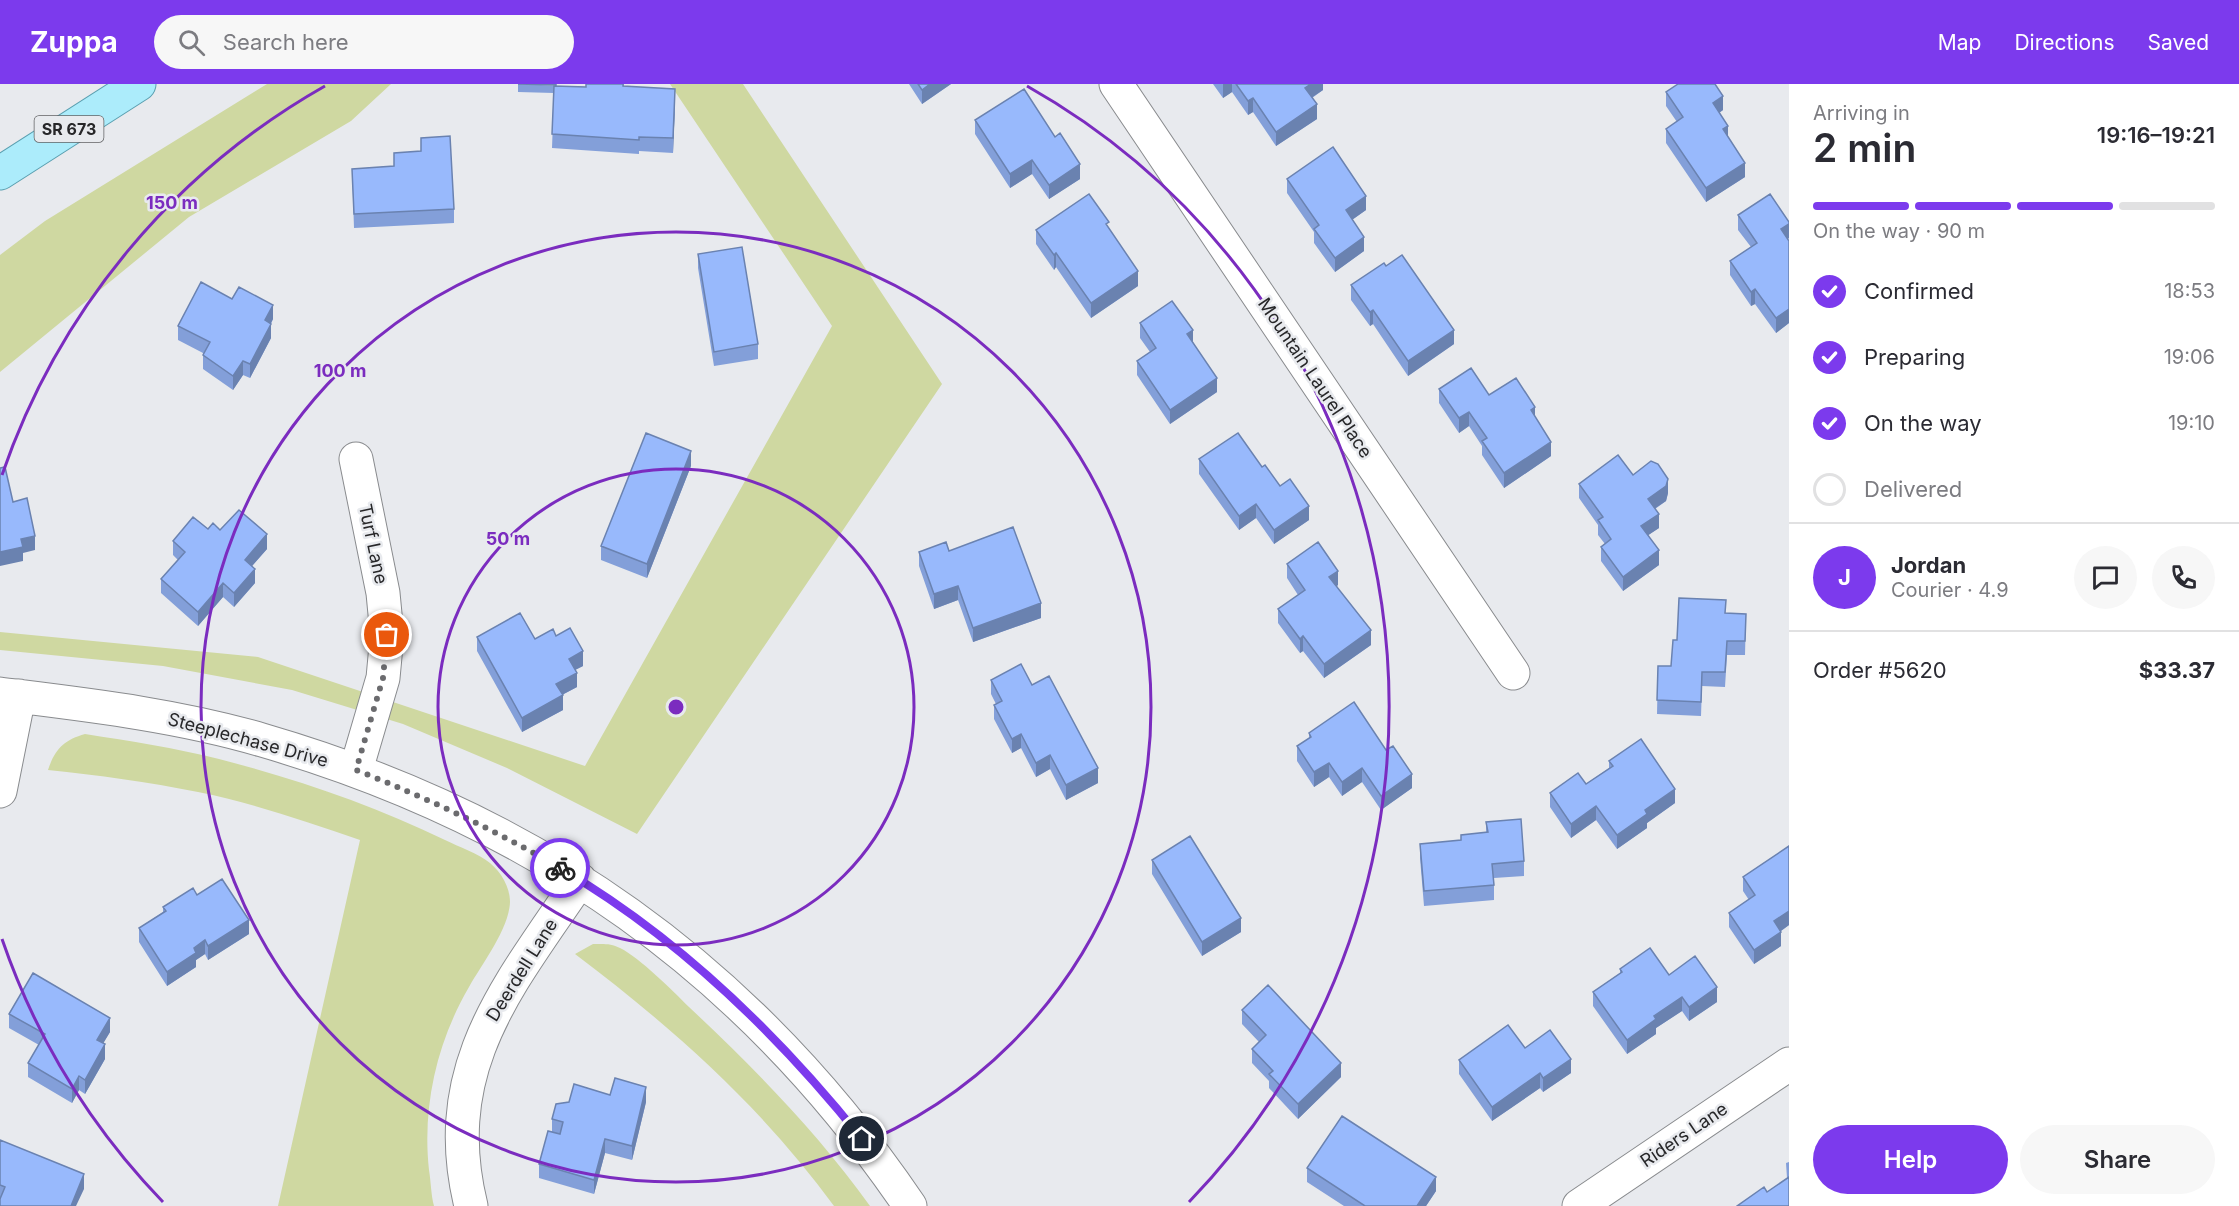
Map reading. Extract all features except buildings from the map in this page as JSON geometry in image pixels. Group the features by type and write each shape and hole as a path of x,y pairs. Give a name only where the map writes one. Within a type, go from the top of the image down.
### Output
{"main road":[{"name":"SR 673","path":"0,173 139,84"}],"street":[{"name":"Mountain Laurel Place","path":"1116,84 1514,673"},
{"name":"Turf Lane","path":"356,459 383,593 387,635 383,678 356,770"},
{"name":"Steeplechase Drive","path":"9,695 161,717 261,740 356,770 414,793 500,834 580,880 654,931 751,1014 813,1079 876,1155 910,1206"},
{"path":"0,790 9,695"},
{"name":"Deerdell Lane","path":"471,1206 464,1176 461,1130 467,1083 481,1040 502,996 580,880"},
{"name":"Riders Lane","path":"1579,1206 1789,1065"}],"green space":[{"path":"267,84 391,84 351,121 189,217 0,372 0,255 45,221"},
{"path":"670,84 743,84 942,384 637,834 507,768 403,724 292,690 163,666 0,650 0,632 258,657 585,766 832,326"},
{"path":"85,734 202,755 305,784 390,815 468,850 490,863 501,875 510,896 505,923 458,1008 440,1052 434,1075 427,1146 434,1206 278,1206 360,840 280,813 219,796 142,782 48,770 61,746"},
{"path":"593,944 620,948 665,983 807,1127 870,1206 834,1206 777,1135 714,1070 647,1011 575,954"}],"way so far":[{"path":"387,635 383,678 356,770 414,793 500,834 560,868"}],"route":[{"path":"560,868 654,931 726,990 813,1079 862,1139"}]}
